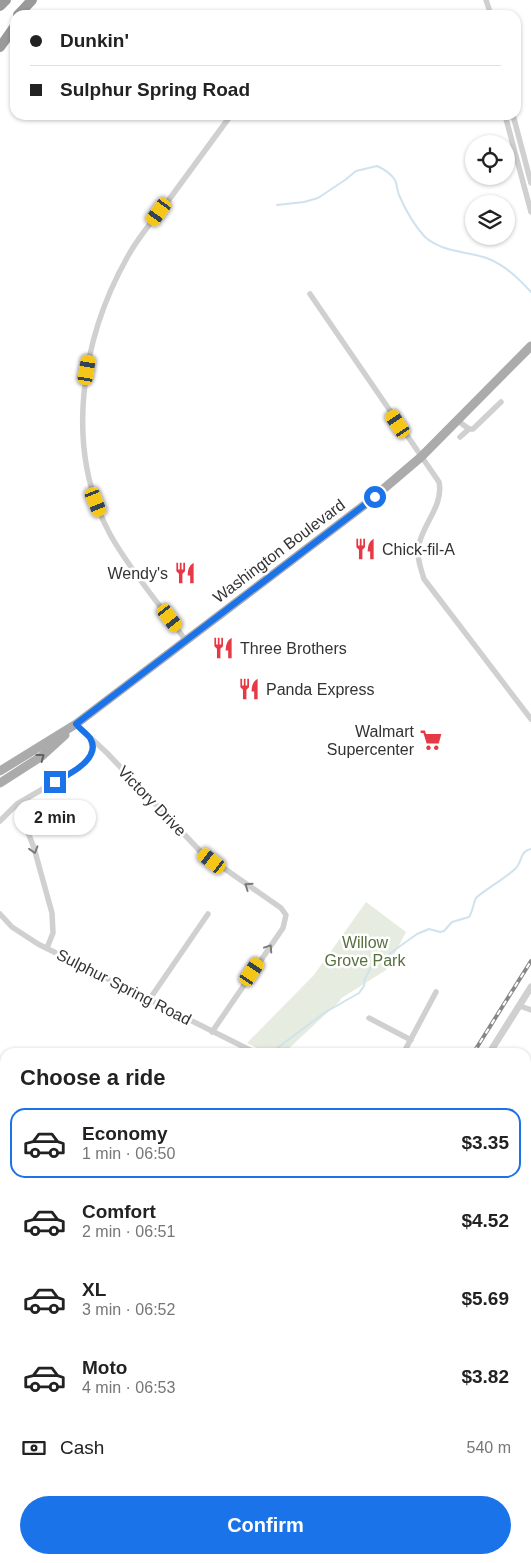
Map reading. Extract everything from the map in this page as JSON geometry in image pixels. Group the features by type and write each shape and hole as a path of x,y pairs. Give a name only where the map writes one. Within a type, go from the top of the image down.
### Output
{"highway":[{"path":"0,6 6,0"},
{"path":"23,10 34,0"},
{"path":"0,37 10,25"},
{"path":"0,47 10,33"}],"main road":[{"name":"Washington Boulevard","path":"0,771 76,724 337,527 421,457 531,346"},
{"name":"Washington Boulevard","path":"0,783 42,756 76,724"}],"street":[{"path":"186,641 124,556 103,519 96,502 87,467 84,434 84,396 96,327 119,273 139,239 227,120"},
{"path":"506,120 531,212"},
{"path":"514,120 531,182"},
{"path":"310,294 439,482 438,502 420,541 418,550 418,560 424,579 531,719"},
{"path":"460,437 469,429 477,426 500,402"},
{"path":"458,421 469,429"},
{"path":"0,821 17,804 79,768 90,756 91,740 76,724"},
{"name":"Victory Drive","path":"91,740 107,754 202,853 274,903 286,915 282,928 212,1032"},
{"path":"17,804 34,848 52,913 53,933 47,948"},
{"name":"Sulphur Spring Road","path":"0,914 22,935 246,1048"},
{"path":"149,1000 208,914"},
{"path":"493,1048 531,987"},
{"path":"406,1048 436,992"},
{"path":"520,1006 531,1010"},
{"path":"369,1018 410,1040"}],"green space":[{"name":"Willow Grove Park","path":"366,902 406,932 386,970 340,999 289,1048 257,1048 247,1043 314,975"}],"waterway":[{"path":"277,205 304,202 318,198 356,171 377,166 395,180 404,206 425,237 440,246 481,256 501,265 531,292"},
{"path":"277,1048 324,1013 359,993 364,986 371,967 417,934 429,929 440,932 444,931 452,922 469,917 476,898 515,869 523,854 531,849"}],"railway":[{"path":"477,1048 531,961"}],"place":[{"name":"Chick-fil-A","path":"365,549"},
{"name":"Wendy's","path":"185,573"},
{"name":"Three Brothers","path":"223,648"},
{"name":"Panda Express","path":"249,689"},
{"name":"Walmart Supercenter","path":"431,740"}],"route":[{"path":"55,782 79,768 90,756 91,740 76,724 375,497"}]}
